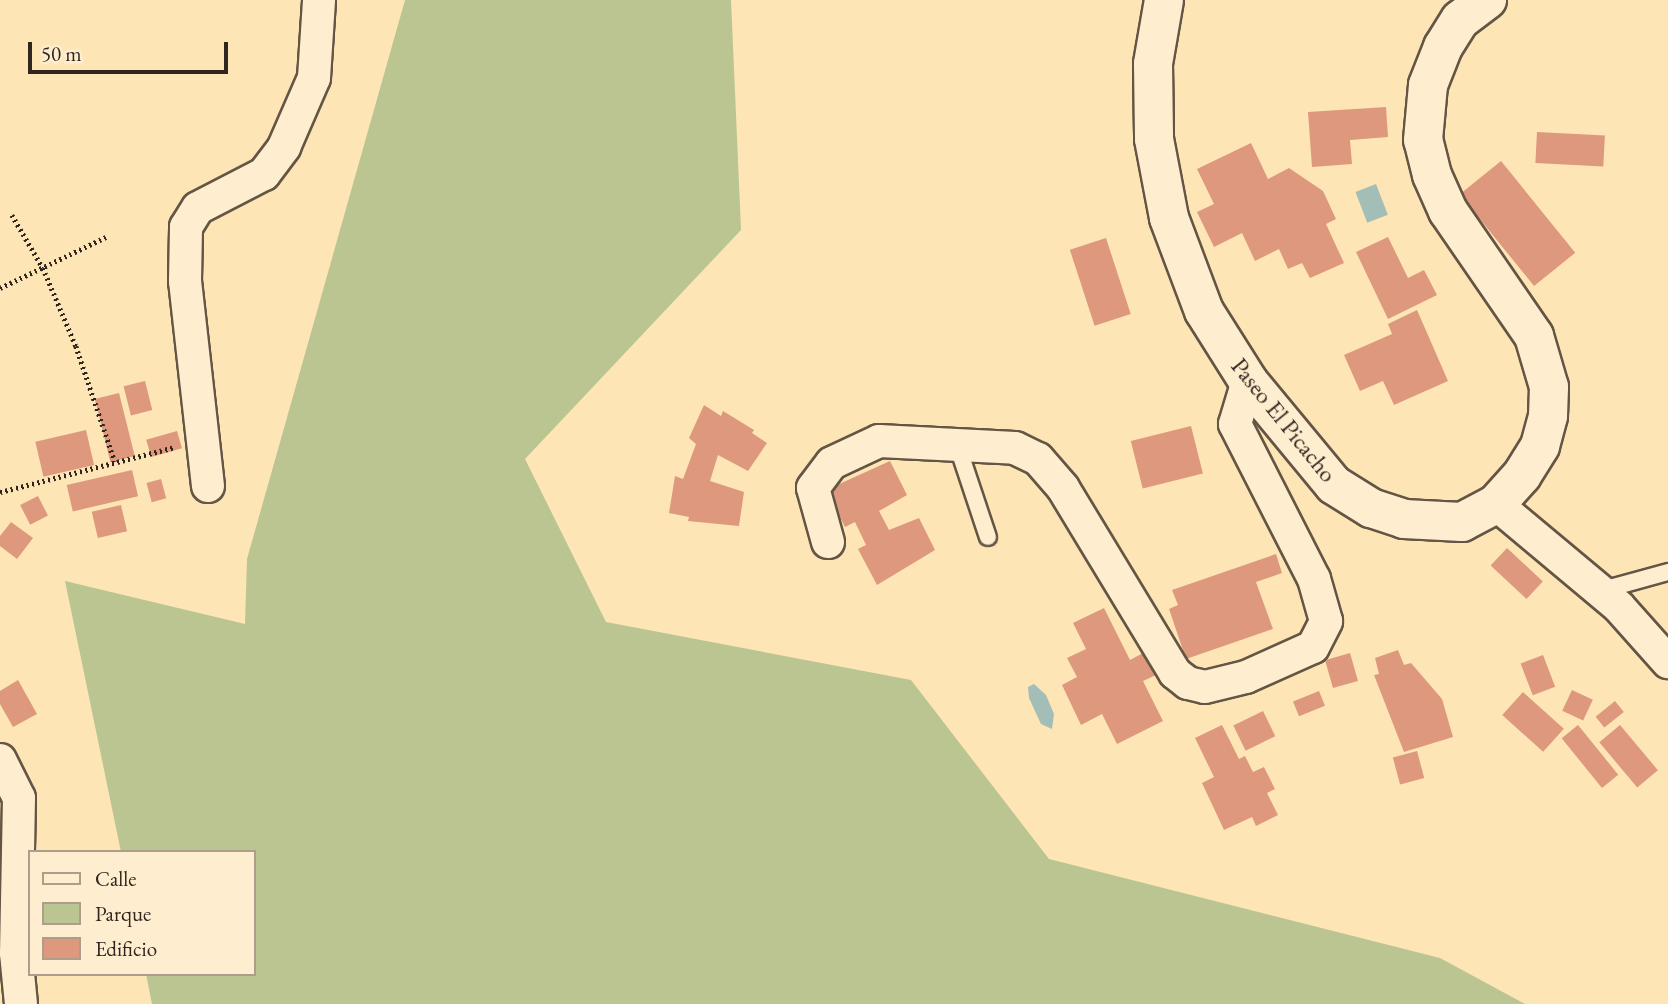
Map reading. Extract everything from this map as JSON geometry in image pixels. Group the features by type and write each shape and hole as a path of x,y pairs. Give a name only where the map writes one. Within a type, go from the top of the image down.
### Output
{"street":[{"path":"208,486 185,281 186,227 198,208 264,174 284,147 314,78 319,0"},
{"name":"Paseo El Picacho","path":"1164,0 1153,64 1154,139 1170,218 1204,311 1248,381 1334,485 1371,508 1404,519 1462,522 1496,504 1540,446 1548,416 1544,360 1534,336 1448,211 1432,176 1423,140 1428,85 1443,47 1460,20 1487,0"},
{"path":"828,542 813,488 831,463 879,441 956,441 1015,448 1038,458 1108,557 1175,673 1188,683 1205,687 1246,677 1313,647 1326,621 1314,579 1235,424 1248,381"},
{"path":"1496,504 1599,591 1668,663"},
{"path":"0,760 19,798 8,954 21,1004"}],"lane":[{"path":"956,441 988,537"},
{"path":"1599,591 1668,572"}],"path":[{"path":"12,215 43,268 76,345 115,462"},
{"path":"0,288 106,237"},
{"path":"0,492 203,439"}],"green space":[{"path":"405,0 731,0 741,230 525,459 606,622 911,680 1049,859 1440,958 1525,1004 152,1004 146,976 256,976 256,850 121,850 65,581 245,624 247,559"}],"water":[{"path":"1376,184 1388,215 1367,223 1355,192"},
{"path":"1034,684 1046,695 1054,714 1052,729 1041,724 1029,698 1028,687"}],"building":[{"path":"1386,107 1388,137 1350,140 1352,164 1312,167 1308,112"},
{"path":"1537,132 1605,136 1603,167 1535,163"},
{"path":"1251,143 1268,179 1289,168 1323,191 1336,219 1326,224 1344,263 1310,278 1302,263 1288,269 1279,249 1255,261 1242,233 1214,247 1197,212 1214,204 1197,169"},
{"path":"1501,161 1575,253 1534,286 1460,194"},
{"path":"1388,237 1408,278 1424,270 1437,295 1388,319 1356,252"},
{"path":"1106,238 1131,314 1095,326 1070,250"},
{"path":"1417,310 1448,381 1394,405 1383,381 1360,391 1344,355 1392,334 1388,324"},
{"path":"145,381 152,410 131,415 124,386"},
{"path":"119,393 135,456 110,462 95,399"},
{"path":"704,405 721,416 723,411 754,430 752,433 767,443 748,471 718,455 710,481 744,492 739,526 688,521 689,517 669,513 675,476 683,479 696,444 689,438"},
{"path":"1191,426 1203,474 1143,489 1131,441"},
{"path":"86,430 94,465 43,477 35,442"},
{"path":"177,431 182,448 151,457 146,440"},
{"path":"890,461 907,495 879,511 889,530 919,518 935,550 877,585 858,549 866,545 855,522 845,527 826,490"},
{"path":"132,470 138,496 73,511 67,485"},
{"path":"161,479 166,498 152,502 147,483"},
{"path":"38,496 48,516 30,525 20,505"},
{"path":"121,505 127,531 98,538 92,512"},
{"path":"11,522 33,538 17,559 0,546 0,536"},
{"path":"1507,548 1543,581 1526,599 1491,566"},
{"path":"1276,554 1282,573 1256,582 1273,629 1186,659 1169,609 1178,605 1172,590"},
{"path":"1104,608 1130,660 1145,652 1156,675 1143,681 1163,721 1117,744 1102,714 1081,725 1062,685 1077,677 1067,658 1086,649 1073,623"},
{"path":"1398,650 1404,665 1411,663 1442,699 1453,737 1404,752 1374,675 1379,674 1375,658"},
{"path":"1350,653 1358,681 1333,688 1325,660"},
{"path":"1543,655 1555,687 1533,695 1521,664"},
{"path":"18,680 37,714 13,727 0,704 0,691"},
{"path":"1572,690 1593,700 1583,721 1562,711"},
{"path":"1319,691 1325,706 1299,716 1293,701"},
{"path":"1523,692 1564,729 1543,752 1502,715"},
{"path":"1615,701 1624,712 1604,728 1596,717"},
{"path":"1263,711 1275,736 1246,751 1233,725"},
{"path":"1222,725 1239,759 1245,756 1253,772 1264,767 1275,789 1267,793 1278,815 1256,826 1252,817 1224,830 1202,783 1214,777 1195,738"},
{"path":"1578,725 1618,775 1602,788 1562,738"},
{"path":"1620,725 1658,770 1637,788 1599,742"},
{"path":"1417,751 1424,778 1400,785 1393,757"}]}
